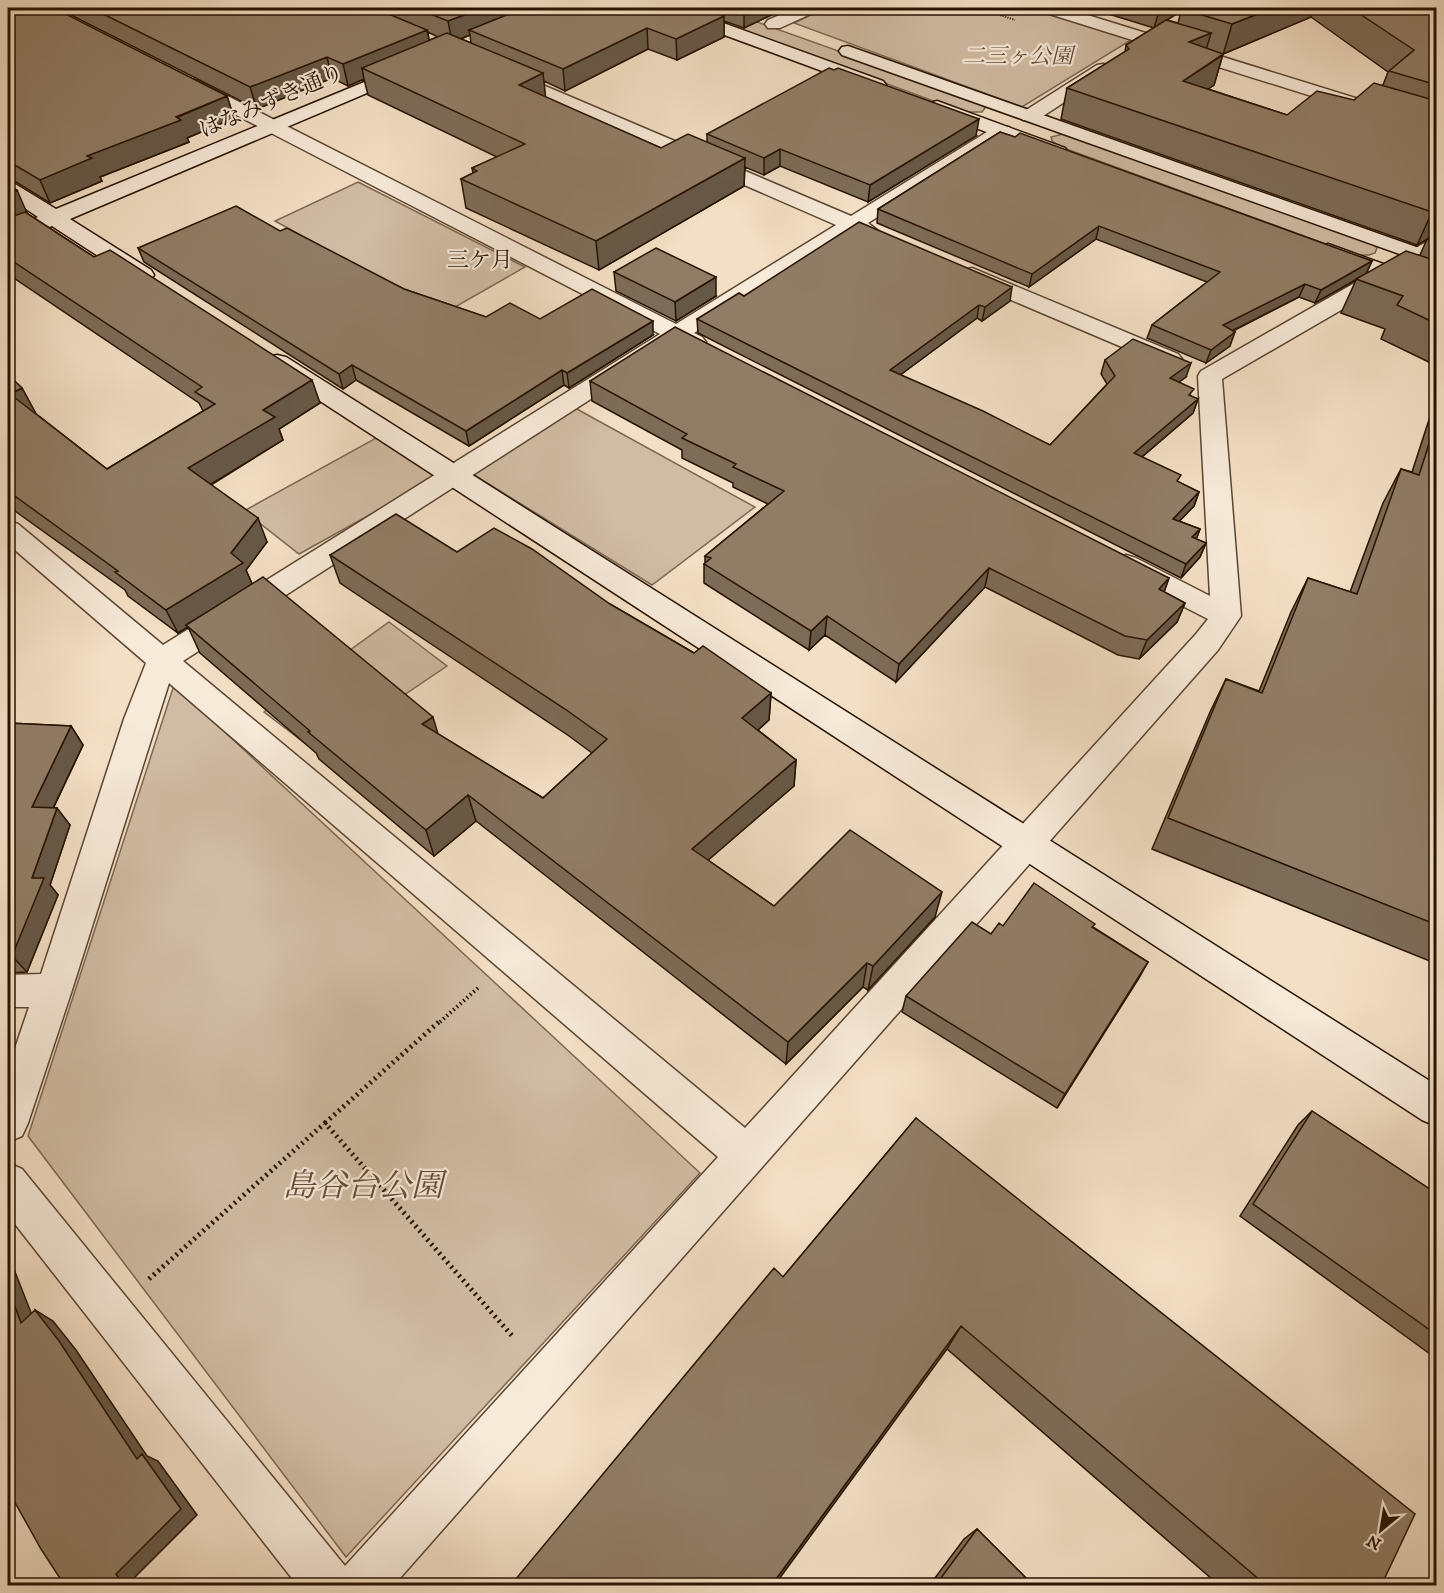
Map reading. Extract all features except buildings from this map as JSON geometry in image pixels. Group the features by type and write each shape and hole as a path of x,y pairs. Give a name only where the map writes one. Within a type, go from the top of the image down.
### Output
{"street":[{"path":"668,8 891,90"},
{"path":"796,32 764,21 809,8"},
{"path":"1049,8 1437,129"},
{"path":"1030,116 1167,29"},
{"path":"830,44 1030,116 1431,254"},
{"name":"はなみずき通り","path":"8,237 421,64"},
{"path":"489,67 884,238"},
{"path":"166,72 709,349"},
{"path":"924,102 1079,160"},
{"path":"8,1123 54,990 140,719 162,660 677,333 1002,131"},
{"path":"8,188 166,290"},
{"path":"1310,245 1437,291"},
{"path":"1210,376 1387,273 1431,254"},
{"path":"950,265 1210,376"},
{"path":"255,347 1437,1107"},
{"path":"360,1586 1207,642 1226,616 1210,376"},
{"path":"8,530 746,1155"},
{"path":"1110,556 1226,616"},
{"path":"8,991 54,990"},
{"path":"8,1183 330,1586"}],"path":[{"path":"141,1286 482,985"},
{"path":"325,1124 548,1377"}],"green space":[{"path":"682,8 718,8 984,103 985,108 982,112 963,112"},
{"name":"二三ヶ公園","path":"825,8 1030,8 1131,40 1022,107 794,23"},
{"path":"1063,134 1072,135 1371,242 1377,248 1375,253 1369,255 1356,255 1061,147 1052,141 1051,137"},
{"path":"358,182 525,267 443,314 275,221"},
{"path":"575,408 755,507 652,585 471,473"},
{"path":"376,438 438,477 299,554 244,511"},
{"path":"389,622 447,666 318,753 264,712"},
{"name":"島谷台公園","path":"174,685 700,1173 346,1557 28,1136"}],"district":[{"name":"三ケ月","path":"480,259"}]}
